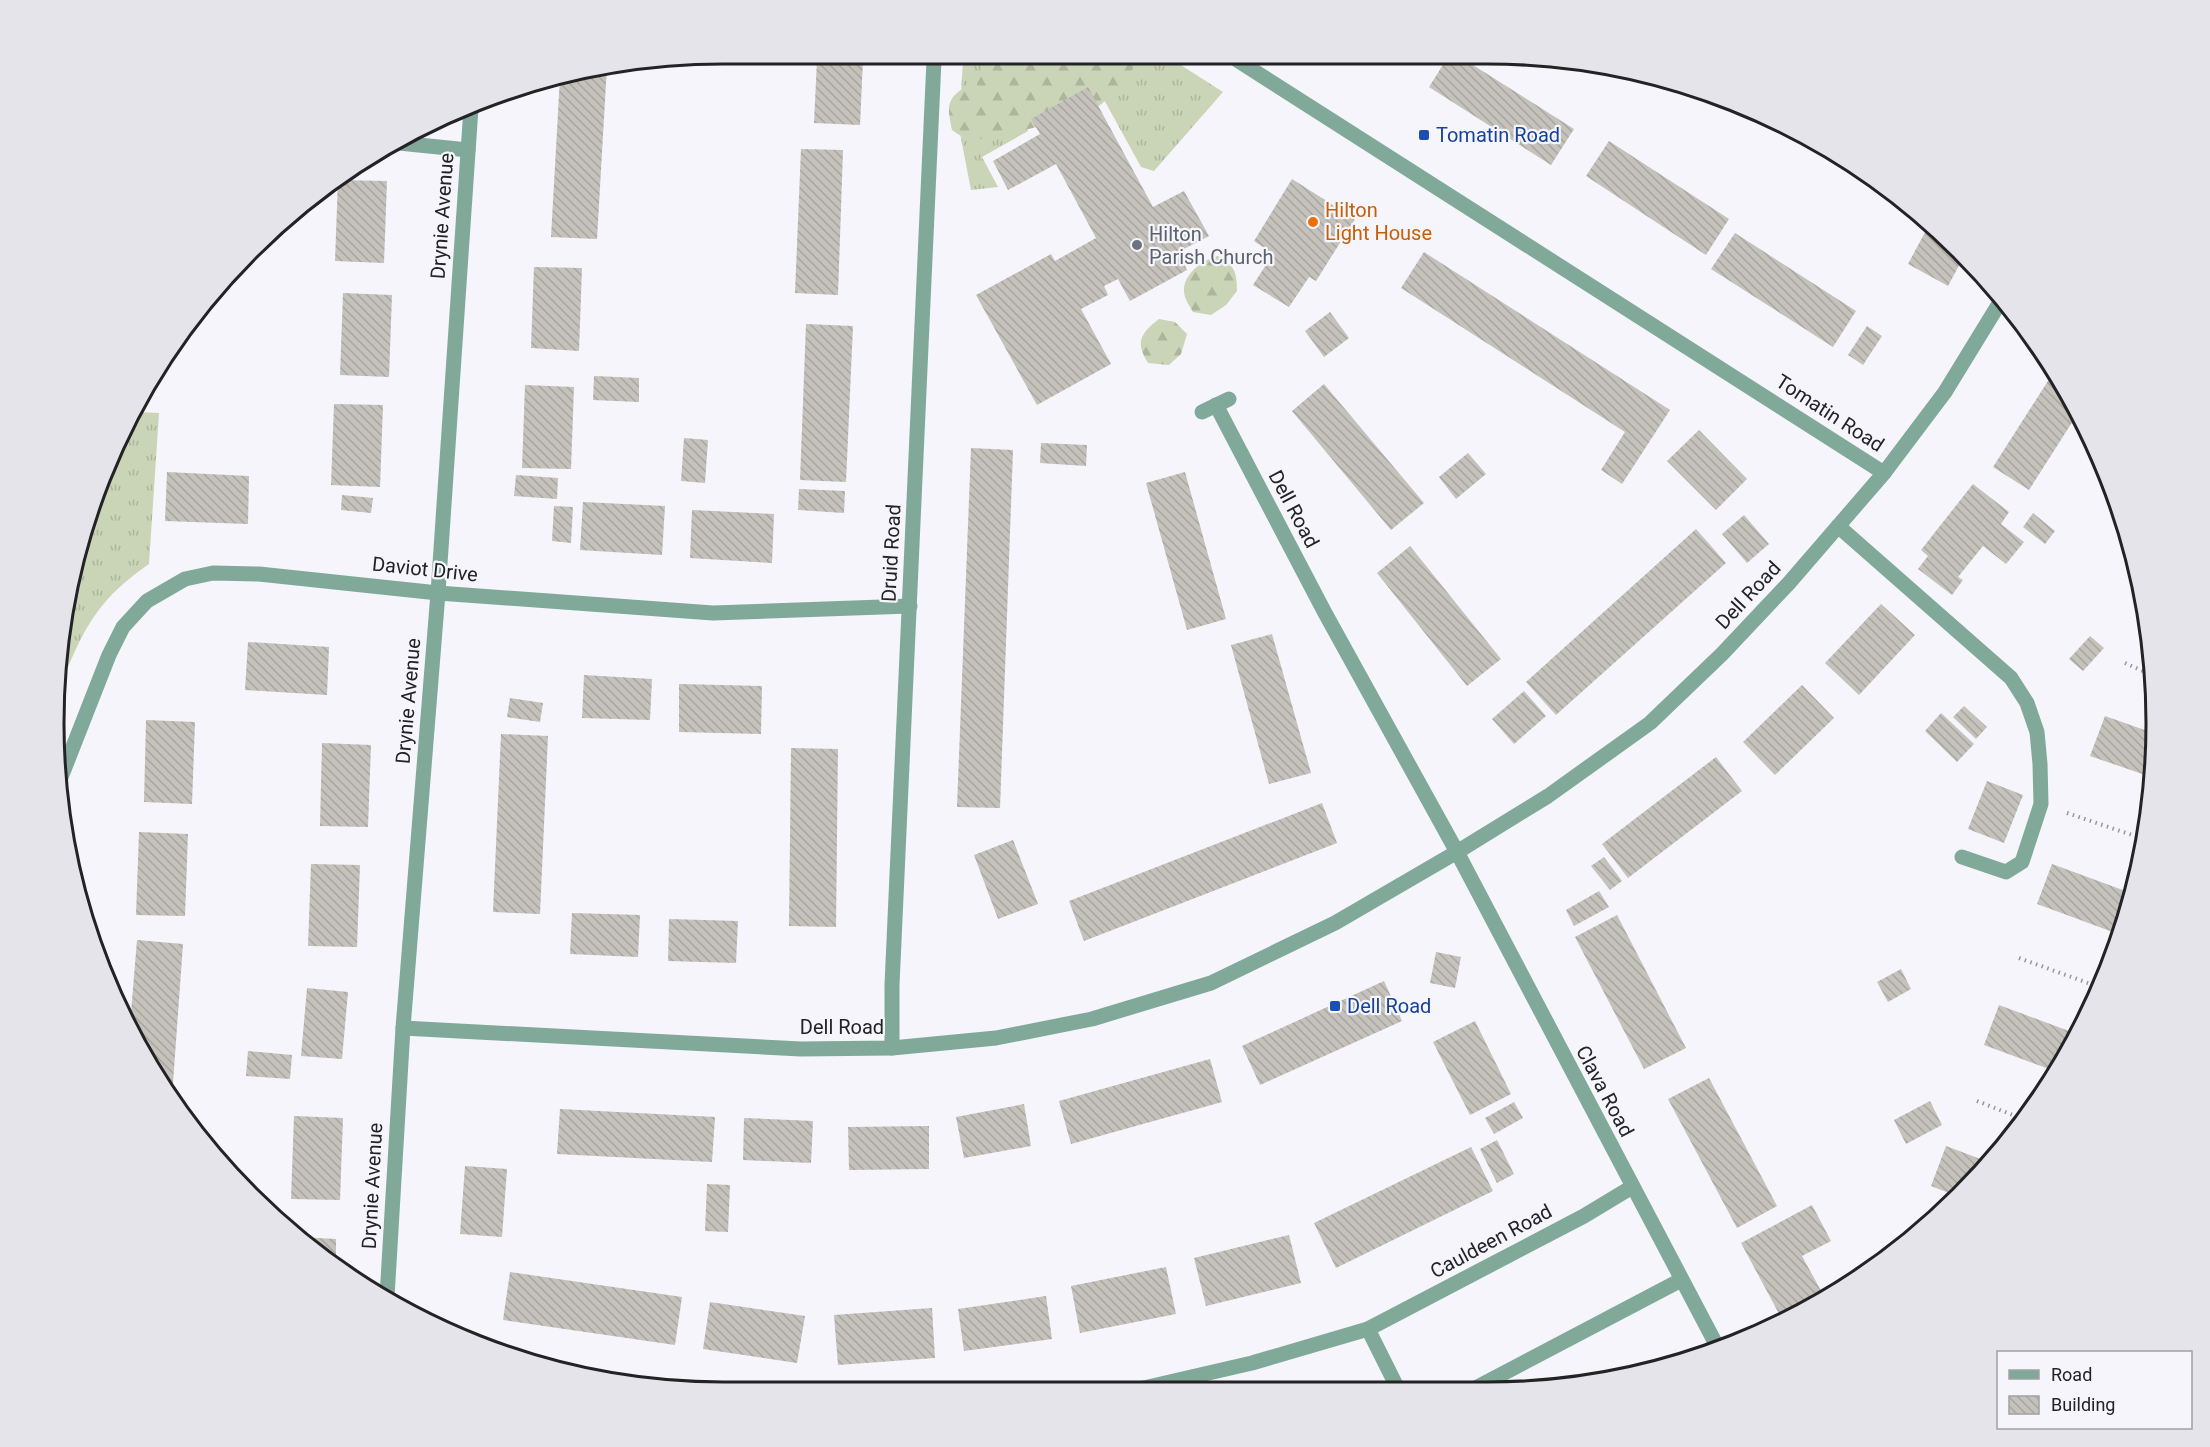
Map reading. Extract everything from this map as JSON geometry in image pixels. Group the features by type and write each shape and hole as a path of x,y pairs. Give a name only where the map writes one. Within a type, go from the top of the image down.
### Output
{"street":[{"name":"Druid Road","path":"892,1048 892,973 934,64"},
{"name":"Tomatin Road","path":"1243,64 1884,473"},
{"name":"Drynie Avenue","path":"387,1290 403,1028 438,592 470,115"},
{"path":"410,144 468,150"},
{"name":"Dell Road","path":"403,1028 801,1049 892,1048 996,1038 1092,1019 1211,983 1335,923 1457,852 1548,796 1650,723 1722,654 1789,583 1884,473 1945,392 1997,307"},
{"name":"Dell Road","path":"1216,405 1325,613 1457,852"},
{"path":"1838,526 2011,678 2027,704 2037,732 2041,804 2022,862 2016,868 2006,872 1962,857"},
{"name":"Daviot Drive","path":"66,765 109,655 123,627 147,601 185,579 213,573 259,574 438,592 713,613 910,606"},
{"name":"Clava Road","path":"1457,852 1714,1342"},
{"name":"Cauldeen Road","path":"1170,1382 1252,1363 1368,1329 1584,1216 1632,1186"},
{"path":"1487,1382 1681,1280"},
{"path":"1368,1329 1394,1382"}],"path":[{"path":"2125,663 2143,671"},
{"path":"2041,804 2136,836"},
{"path":"2019,958 2091,984"},
{"path":"1977,1101 2015,1116"}],"green space":[{"path":"963,64 1179,64 1223,92 1154,171 1141,167 1091,76 1020,115 1028,131 982,157 998,187 971,190 959,128"},
{"path":"984,64 1137,64 1113,93 1093,110 1014,132 973,139 959,135 952,130 949,109 952,99 960,90 967,86 977,88"},
{"path":"1218,256 1234,270 1237,291 1226,305 1211,315 1193,312 1184,295 1185,282 1196,267"},
{"path":"1159,319 1175,322 1187,334 1181,354 1169,365 1148,363 1142,349 1144,334"},
{"path":"143,412 159,413 149,564 129,579 101,608 90,623 67,669 77,595 99,512 132,432"}],"building":[{"path":"817,64 863,64 860,125 814,123"},
{"path":"1443,64 1471,64 1574,129 1551,165 1429,87"},
{"path":"606,75 597,239 551,237 560,85"},
{"name":"Hilton Parish Church","path":"1088,87 1153,207 1184,191 1209,236 1178,252 1187,270 1130,301 1118,279 1104,286 1108,295 1081,309 1111,364 1037,405 976,295 1051,254 1055,261 1096,238 1056,164 1008,190 993,161 1040,134 1031,119"},
{"path":"1609,141 1729,219 1706,255 1586,176"},
{"path":"801,149 843,150 838,295 795,293"},
{"path":"1292,179 1355,219 1316,281 1309,277 1289,307 1253,285 1273,254 1254,241"},
{"path":"351,180 387,181 384,263 335,261 338,190"},
{"path":"1925,232 1959,265 1948,286 1908,264"},
{"path":"1735,233 1856,311 1833,347 1711,269"},
{"path":"1424,252 1670,410 1622,484 1601,470 1625,432 1401,288"},
{"path":"534,267 582,268 579,351 531,348"},
{"path":"343,293 392,295 389,377 340,375"},
{"path":"1330,312 1349,338 1324,357 1305,331"},
{"path":"806,324 853,326 846,482 800,480"},
{"path":"1867,326 1882,336 1863,365 1848,355"},
{"path":"594,376 639,378 639,402 593,400"},
{"path":"2048,380 2072,422 2029,490 1993,467"},
{"path":"1324,384 1424,503 1391,530 1292,411"},
{"path":"525,385 574,387 571,469 522,468"},
{"path":"334,404 383,405 380,487 331,485"},
{"path":"1699,430 1747,479 1716,510 1667,461"},
{"path":"684,438 708,440 705,483 681,481"},
{"path":"1041,443 1087,445 1086,466 1040,463"},
{"path":"971,448 1013,450 1000,808 957,807"},
{"path":"1468,453 1486,474 1456,499 1439,477"},
{"path":"167,472 249,476 248,524 165,521"},
{"path":"1185,472 1226,619 1187,630 1146,483"},
{"path":"516,475 558,478 557,499 514,496"},
{"path":"1973,484 2009,512 2001,524 2024,542 2006,564 1983,546 1958,577 1963,580 1952,595 1918,569 1928,556 1921,550"},
{"path":"799,489 845,491 844,513 798,510"},
{"path":"342,495 373,498 371,513 341,510"},
{"path":"583,502 665,506 662,555 580,550"},
{"path":"554,506 573,507 571,543 552,541"},
{"path":"692,510 774,514 772,563 690,558"},
{"path":"2033,513 2055,531 2045,544 2023,527"},
{"path":"1744,515 1769,544 1747,563 1722,534"},
{"path":"1696,529 1726,563 1556,715 1526,682"},
{"path":"1410,546 1501,659 1467,686 1377,573"},
{"path":"1881,604 1915,635 1859,695 1825,663"},
{"path":"1272,634 1311,773 1269,784 1231,645"},
{"path":"2090,636 2104,648 2083,671 2069,659"},
{"path":"248,642 329,647 327,695 245,690"},
{"path":"584,675 652,679 650,720 582,718"},
{"path":"679,684 762,686 761,734 679,732"},
{"path":"1802,685 1834,718 1775,775 1743,742"},
{"path":"1524,691 1546,716 1514,744 1492,719"},
{"path":"510,698 543,703 540,722 507,717"},
{"path":"1964,706 1987,727 1976,739 1953,717"},
{"path":"1941,713 1974,744 1957,762 1925,731"},
{"path":"2105,716 2146,730 2143,774 2090,756"},
{"path":"146,720 195,722 192,804 144,802"},
{"path":"501,734 548,736 540,914 493,912"},
{"path":"322,743 371,745 368,827 320,826"},
{"path":"791,748 838,749 836,927 789,926"},
{"path":"1716,757 1742,791 1628,878 1602,844"},
{"path":"1987,781 2023,795 2004,843 1968,829"},
{"path":"1322,803 1337,843 1084,941 1069,901"},
{"path":"139,832 188,834 185,916 136,915"},
{"path":"1013,840 1038,904 998,919 974,855"},
{"path":"1604,857 1622,881 1610,890 1591,866"},
{"path":"311,864 360,865 357,947 308,946"},
{"path":"2052,864 2124,890 2112,932 2037,904"},
{"path":"1599,891 1609,907 1574,926 1566,910"},
{"path":"572,913 640,915 638,957 570,954"},
{"path":"1617,915 1686,1048 1644,1069 1575,937"},
{"path":"669,919 738,921 736,963 668,961"},
{"path":"137,940 183,944 173,1085 131,1013"},
{"path":"1436,952 1461,957 1455,988 1430,983"},
{"path":"1901,969 1911,989 1888,1002 1877,982"},
{"path":"1384,981 1402,1021 1260,1085 1242,1046"},
{"path":"307,988 348,992 342,1059 301,1056"},
{"path":"1999,1005 2069,1031 2047,1068 1984,1045"},
{"path":"1475,1021 1511,1094 1470,1115 1433,1042"},
{"path":"248,1051 292,1055 290,1079 246,1076"},
{"path":"1210,1059 1222,1102 1071,1144 1059,1101"},
{"path":"1709,1078 1777,1206 1737,1228 1668,1099"},
{"path":"1930,1101 1942,1125 1906,1144 1894,1120"},
{"path":"1514,1102 1523,1118 1494,1134 1485,1118"},
{"path":"1024,1104 1031,1146 964,1158 956,1117"},
{"path":"560,1109 715,1117 712,1162 557,1154"},
{"path":"294,1116 343,1118 340,1200 291,1199"},
{"path":"744,1118 813,1121 811,1163 743,1160"},
{"path":"929,1126 929,1169 849,1170 848,1127"},
{"path":"1497,1140 1514,1174 1497,1183 1480,1149"},
{"path":"1946,1146 1981,1159 1948,1193 1931,1186"},
{"path":"1471,1147 1493,1191 1336,1268 1314,1223"},
{"path":"465,1166 507,1169 502,1237 460,1234"},
{"path":"707,1184 730,1185 728,1232 705,1231"},
{"path":"1812,1205 1831,1241 1802,1256 1821,1291 1779,1314 1741,1243"},
{"path":"1289,1235 1301,1283 1206,1306 1194,1258"},
{"path":"312,1238 336,1239 336,1256"},
{"path":"1166,1267 1176,1314 1080,1333 1071,1286"},
{"path":"510,1272 682,1297 675,1345 503,1320"},
{"path":"1046,1296 1052,1339 964,1351 958,1309"},
{"path":"710,1302 805,1316 797,1363 703,1349"},
{"path":"932,1308 935,1358 838,1365 834,1315"}],"place":[{"name":"Tomatin Road","path":"1424,135"},
{"name":"Hilton Light House","path":"1313,222"},
{"name":"Hilton Parish Church","path":"1137,245"},
{"name":"Dell Road","path":"1335,1006"}]}
